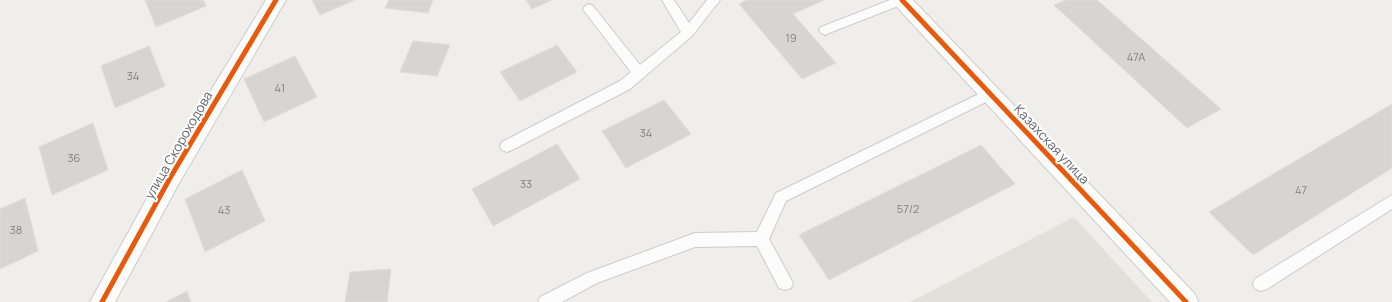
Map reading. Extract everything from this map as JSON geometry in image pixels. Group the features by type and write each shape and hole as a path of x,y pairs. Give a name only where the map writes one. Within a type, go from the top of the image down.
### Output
{"street":[{"name":"улица Скороходова","path":"102,302 170,178 276,0"},
{"name":"Казахская улица","path":"902,0 1186,302"}],"lane":[{"path":"668,0 688,32"},
{"path":"507,146 625,85 688,32 714,0"},
{"path":"825,30 902,0"},
{"path":"589,9 639,73"},
{"path":"761,239 781,197 989,94"},
{"path":"1261,284 1392,201"},
{"path":"761,239 786,282"},
{"path":"546,302 592,278 695,240 761,239"}],"shaded area":[{"path":"1074,217 1152,302 910,302"}],"building":[{"path":"145,0 203,0 206,6 156,27"},
{"path":"312,0 355,0 320,15"},
{"path":"389,0 433,0 428,13 385,8"},
{"path":"526,0 552,0 532,9"},
{"path":"747,0 824,0 793,14 836,63 802,79 739,4"},
{"path":"1065,0 1097,0 1221,109 1187,128 1054,5"},
{"path":"413,41 450,45 437,76 400,72"},
{"path":"557,45 577,72 520,101 500,72"},
{"path":"149,46 165,86 115,108 101,66"},
{"path":"295,56 317,97 264,122 244,79"},
{"path":"664,100 691,134 626,168 602,131"},
{"path":"1392,104 1392,168 1253,255 1209,212"},
{"path":"93,123 108,170 52,195 39,147"},
{"path":"557,144 580,179 493,226 472,189"},
{"path":"981,145 1015,184 829,280 799,235"},
{"path":"242,170 265,221 205,252 185,199"},
{"path":"25,198 38,251 0,269 0,209"},
{"path":"391,269 387,302 345,302 350,272"},
{"path":"187,291 191,302 166,302"}],"cycle path":[{"path":"102,302 170,178 276,0"},
{"path":"902,0 1186,302"}]}
